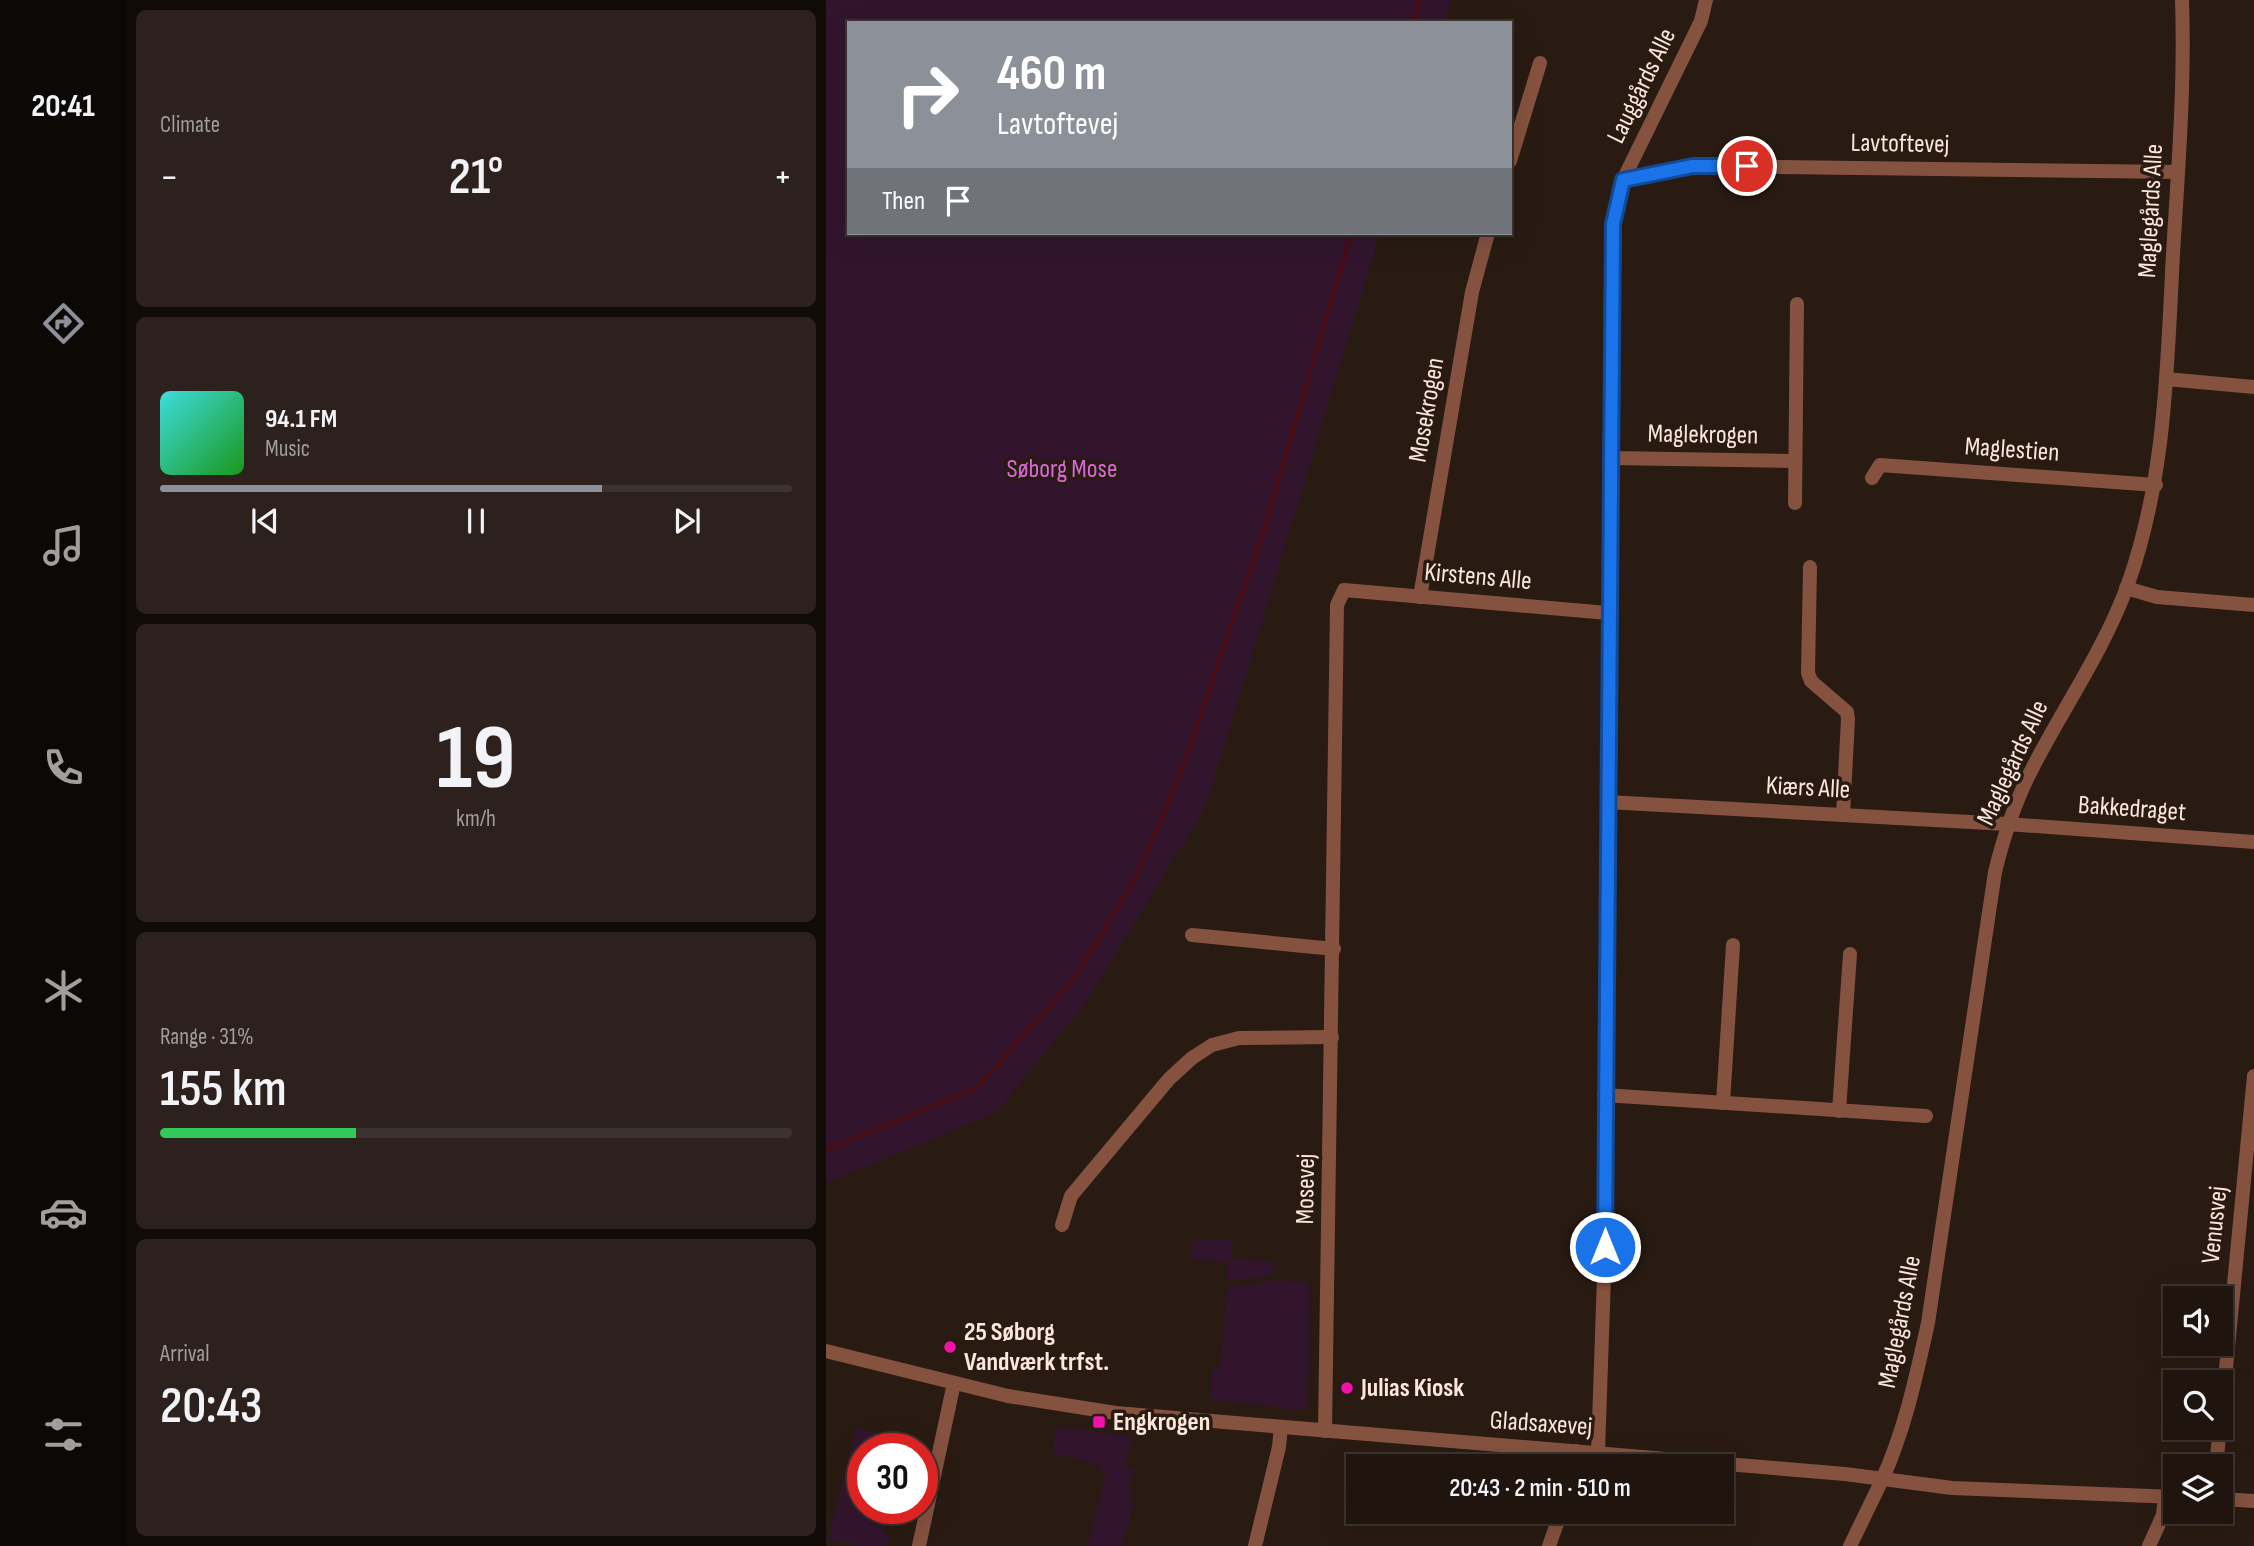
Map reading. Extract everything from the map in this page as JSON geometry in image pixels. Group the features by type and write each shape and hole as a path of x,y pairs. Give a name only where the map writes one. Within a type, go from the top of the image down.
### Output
{"street":[{"name":"Lauggårds Alle","path":"1598,1452 1605,1247 1604,1095 1613,224 1623,180 1684,57 1706,0"},
{"name":"Maglegårds Alle","path":"1850,1546 1896,1449 1928,1324 1995,872 2007,824 2032,769 2126,588 2144,538 2155,485 2166,379 2184,53 2182,0"},
{"path":"1512,154 1540,63"},
{"name":"Lavtoftevej","path":"1623,180 1693,166 2178,172"},
{"name":"Mosekrogen","path":"1420,597 1472,292 1487,235"},
{"name":"Maglekrogen","path":"1794,503 1797,304"},
{"path":"2166,379 2254,387"},
{"name":"Maglekrogen","path":"1611,458 1795,461"},
{"name":"Maglestien","path":"1872,478 1880,465 2155,485"},
{"path":"1810,567 1808,673 1811,681 1847,712 1848,719 1843,815"},
{"path":"2126,588 2157,597 2254,605"},
{"name":"Kirstens Alle","path":"1344,590 1608,613"},
{"name":"Mosevej","path":"1325,1431 1337,605 1344,590"},
{"name":"Kiærs Alle","path":"1607,802 2007,824"},
{"name":"Bakkedraget","path":"2007,824 2254,842"},
{"path":"1192,935 1334,948"},
{"path":"1723,1103 1733,945"},
{"path":"1839,1111 1850,954"},
{"path":"1062,1225 1071,1196 1169,1079 1192,1058 1212,1045 1239,1038 1332,1037"},
{"name":"Venusvej","path":"2226,1370 2254,1076"},
{"path":"1604,1095 1926,1116"},
{"name":"Gladsaxevej","path":"826,1351 954,1383 1085,1409 1598,1452 1952,1488 2163,1497"},
{"path":"919,1546 954,1383"},
{"path":"1255,1546 1281,1427"},
{"path":"2233,1500 2254,1501"},
{"path":"2149,1546 2163,1515"},
{"path":"1549,1546 1556,1524"}],"green space":[{"name":"Søborg Mose","path":"826,0 1451,0 1445,21 847,21 847,235 1379,235 1206,806 1086,1002 996,1113 826,1183"},
{"path":"1232,1239 1232,1258 1274,1262 1271,1276 1227,1281 1228,1262 1192,1259 1193,1240"},
{"path":"1275,1280 1309,1283 1308,1406 1301,1410 1210,1399 1213,1368 1219,1369 1228,1288"},
{"path":"1058,1426 1132,1437 1125,1467 1134,1469 1129,1491 1133,1492 1130,1500 1134,1502 1123,1546 1088,1546 1106,1472 1099,1469 1101,1465 1057,1454 1053,1446"},
{"path":"856,1427 878,1433 855,1433"},
{"path":"847,1463 847,1524 885,1524 883,1533 892,1536 886,1546 856,1546 828,1540"}],"waterway":[{"path":"1414,21 1419,0"},
{"path":"826,1150 977,1088 1075,977 1134,881 1182,770 1266,523 1350,235"}],"place":[{"name":"25 Søborg Vandværk trfst.","path":"950,1347"},
{"name":"Julias Kiosk","path":"1347,1388"},
{"name":"Engkrogen","path":"1099,1422"}],"route":[{"path":"1605,1247 1604,1095 1613,224 1623,180 1693,166 1747,166"}]}
